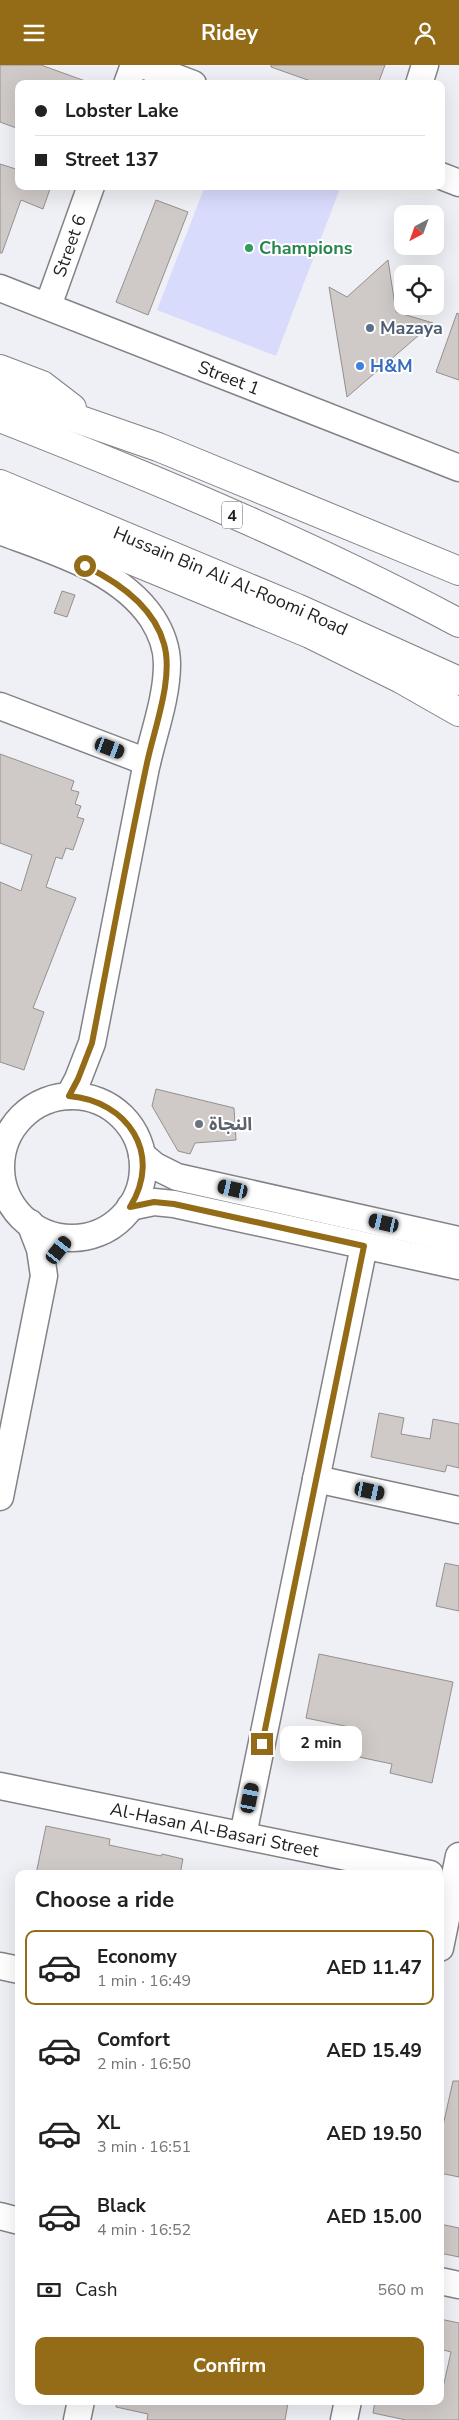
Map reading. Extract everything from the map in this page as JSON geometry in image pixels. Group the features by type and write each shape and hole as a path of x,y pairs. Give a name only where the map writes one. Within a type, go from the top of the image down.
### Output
{"highway":[{"path":"0,369 42,385 93,424"},
{"path":"0,391 158,447 459,571"},
{"name":"4","path":"0,418 85,451 225,512 332,560 459,623"},
{"name":"Hussain Bin Ali Al-Roomi Road","path":"0,484 297,608 459,681"},
{"path":"0,506 310,634 401,679 459,712"}],"street":[{"path":"128,80 134,65"},
{"path":"143,65 182,80"},
{"path":"419,80 425,65"},
{"path":"445,178 459,183"},
{"name":"Street 6","path":"48,306 90,190"},
{"name":"Street 1","path":"0,288 459,467"},
{"path":"0,531 69,558 102,574 120,587 152,618 164,644 167,666 92,1043 69,1096"},
{"path":"0,706 147,762"},
{"path":"92,1043 94,1064 106,1105"},
{"path":"0,1116 69,1096 94,1100 106,1105 126,1121 142,1155 141,1184 130,1207 116,1223 102,1232 85,1237 68,1238 52,1235 30,1223 17,1210 7,1195 1,1169 3,1152 9,1135 20,1119 34,1107"},
{"path":"142,1155 155,1166 177,1177 459,1240"},
{"path":"130,1207 154,1202 174,1204 459,1266"},
{"path":"0,1497 44,1276 40,1249 30,1223"},
{"path":"44,1276 68,1238"},
{"path":"243,1835 364,1246"},
{"path":"316,1479 459,1510"},
{"name":"Al-Hasan Al-Basari Street","path":"0,1786 243,1835 440,1870"},
{"path":"444,1897 446,1871"},
{"path":"0,1966 15,1969"},
{"path":"0,2216 15,2220"},
{"path":"444,2282 459,2285"},
{"path":"77,2420 80,2405"},
{"path":"344,2420 347,2405"}],"shaded area":[{"name":"Champions","path":"203,190 339,190 276,356 157,310"}],"building":[{"path":"0,65 41,65 82,80 15,80 15,128 0,122"},
{"path":"271,65 385,65 379,80 308,80 271,67"},
{"path":"0,164 15,169 15,190 50,190 43,209 21,200 2,253 0,253"},
{"path":"156,200 188,212 148,315 116,302"},
{"path":"388,260 394,299 394,315 406,315 433,323 347,397 329,287 347,297"},
{"path":"457,313 459,314 459,380 436,372"},
{"path":"62,591 75,595 67,617 54,613"},
{"path":"0,754 74,781 71,790 79,792 75,804 81,806 77,817 84,819 73,850 66,848 62,859 56,857 46,887 76,898 33,1008 44,1012 24,1070 0,1062 0,882 21,891 32,855 0,843"},
{"name":"النجاة","path":"156,1089 234,1108 236,1140 195,1143 190,1154 178,1151 152,1106"},
{"path":"379,1413 404,1418 401,1434 430,1439 433,1419 459,1424 459,1468 447,1465 445,1472 371,1457"},
{"path":"445,1563 459,1566 459,1611 436,1606"},
{"path":"319,1654 453,1682 432,1783 390,1773 392,1764 354,1756 359,1729 306,1718"},
{"path":"46,1826 110,1839 109,1845 183,1859 181,1870 37,1870"},
{"path":"453,2081 459,2081 459,2177 444,2174 444,2121"},
{"path":"444,2225 459,2228 459,2257 444,2254"},
{"path":"444,2320 459,2323 459,2420 406,2420 373,2413 374,2405 444,2405 444,2383 451,2352 444,2350"},
{"path":"116,2405 288,2405 285,2420 147,2420 148,2414 116,2407"}],"place":[{"name":"Champions","path":"249,248"},
{"name":"Mazaya","path":"370,328"},
{"name":"H&M","path":"360,366"},
{"name":"النجاة","path":"199,1124"}],"route":[{"path":"85,566 102,574 120,587 152,618 164,644 167,666 92,1043 86,1061 69,1096 82,1097 106,1105 126,1121 133,1131 142,1155 143,1169 141,1184 136,1198 130,1207 154,1202 174,1204 364,1246 262,1744"}]}
